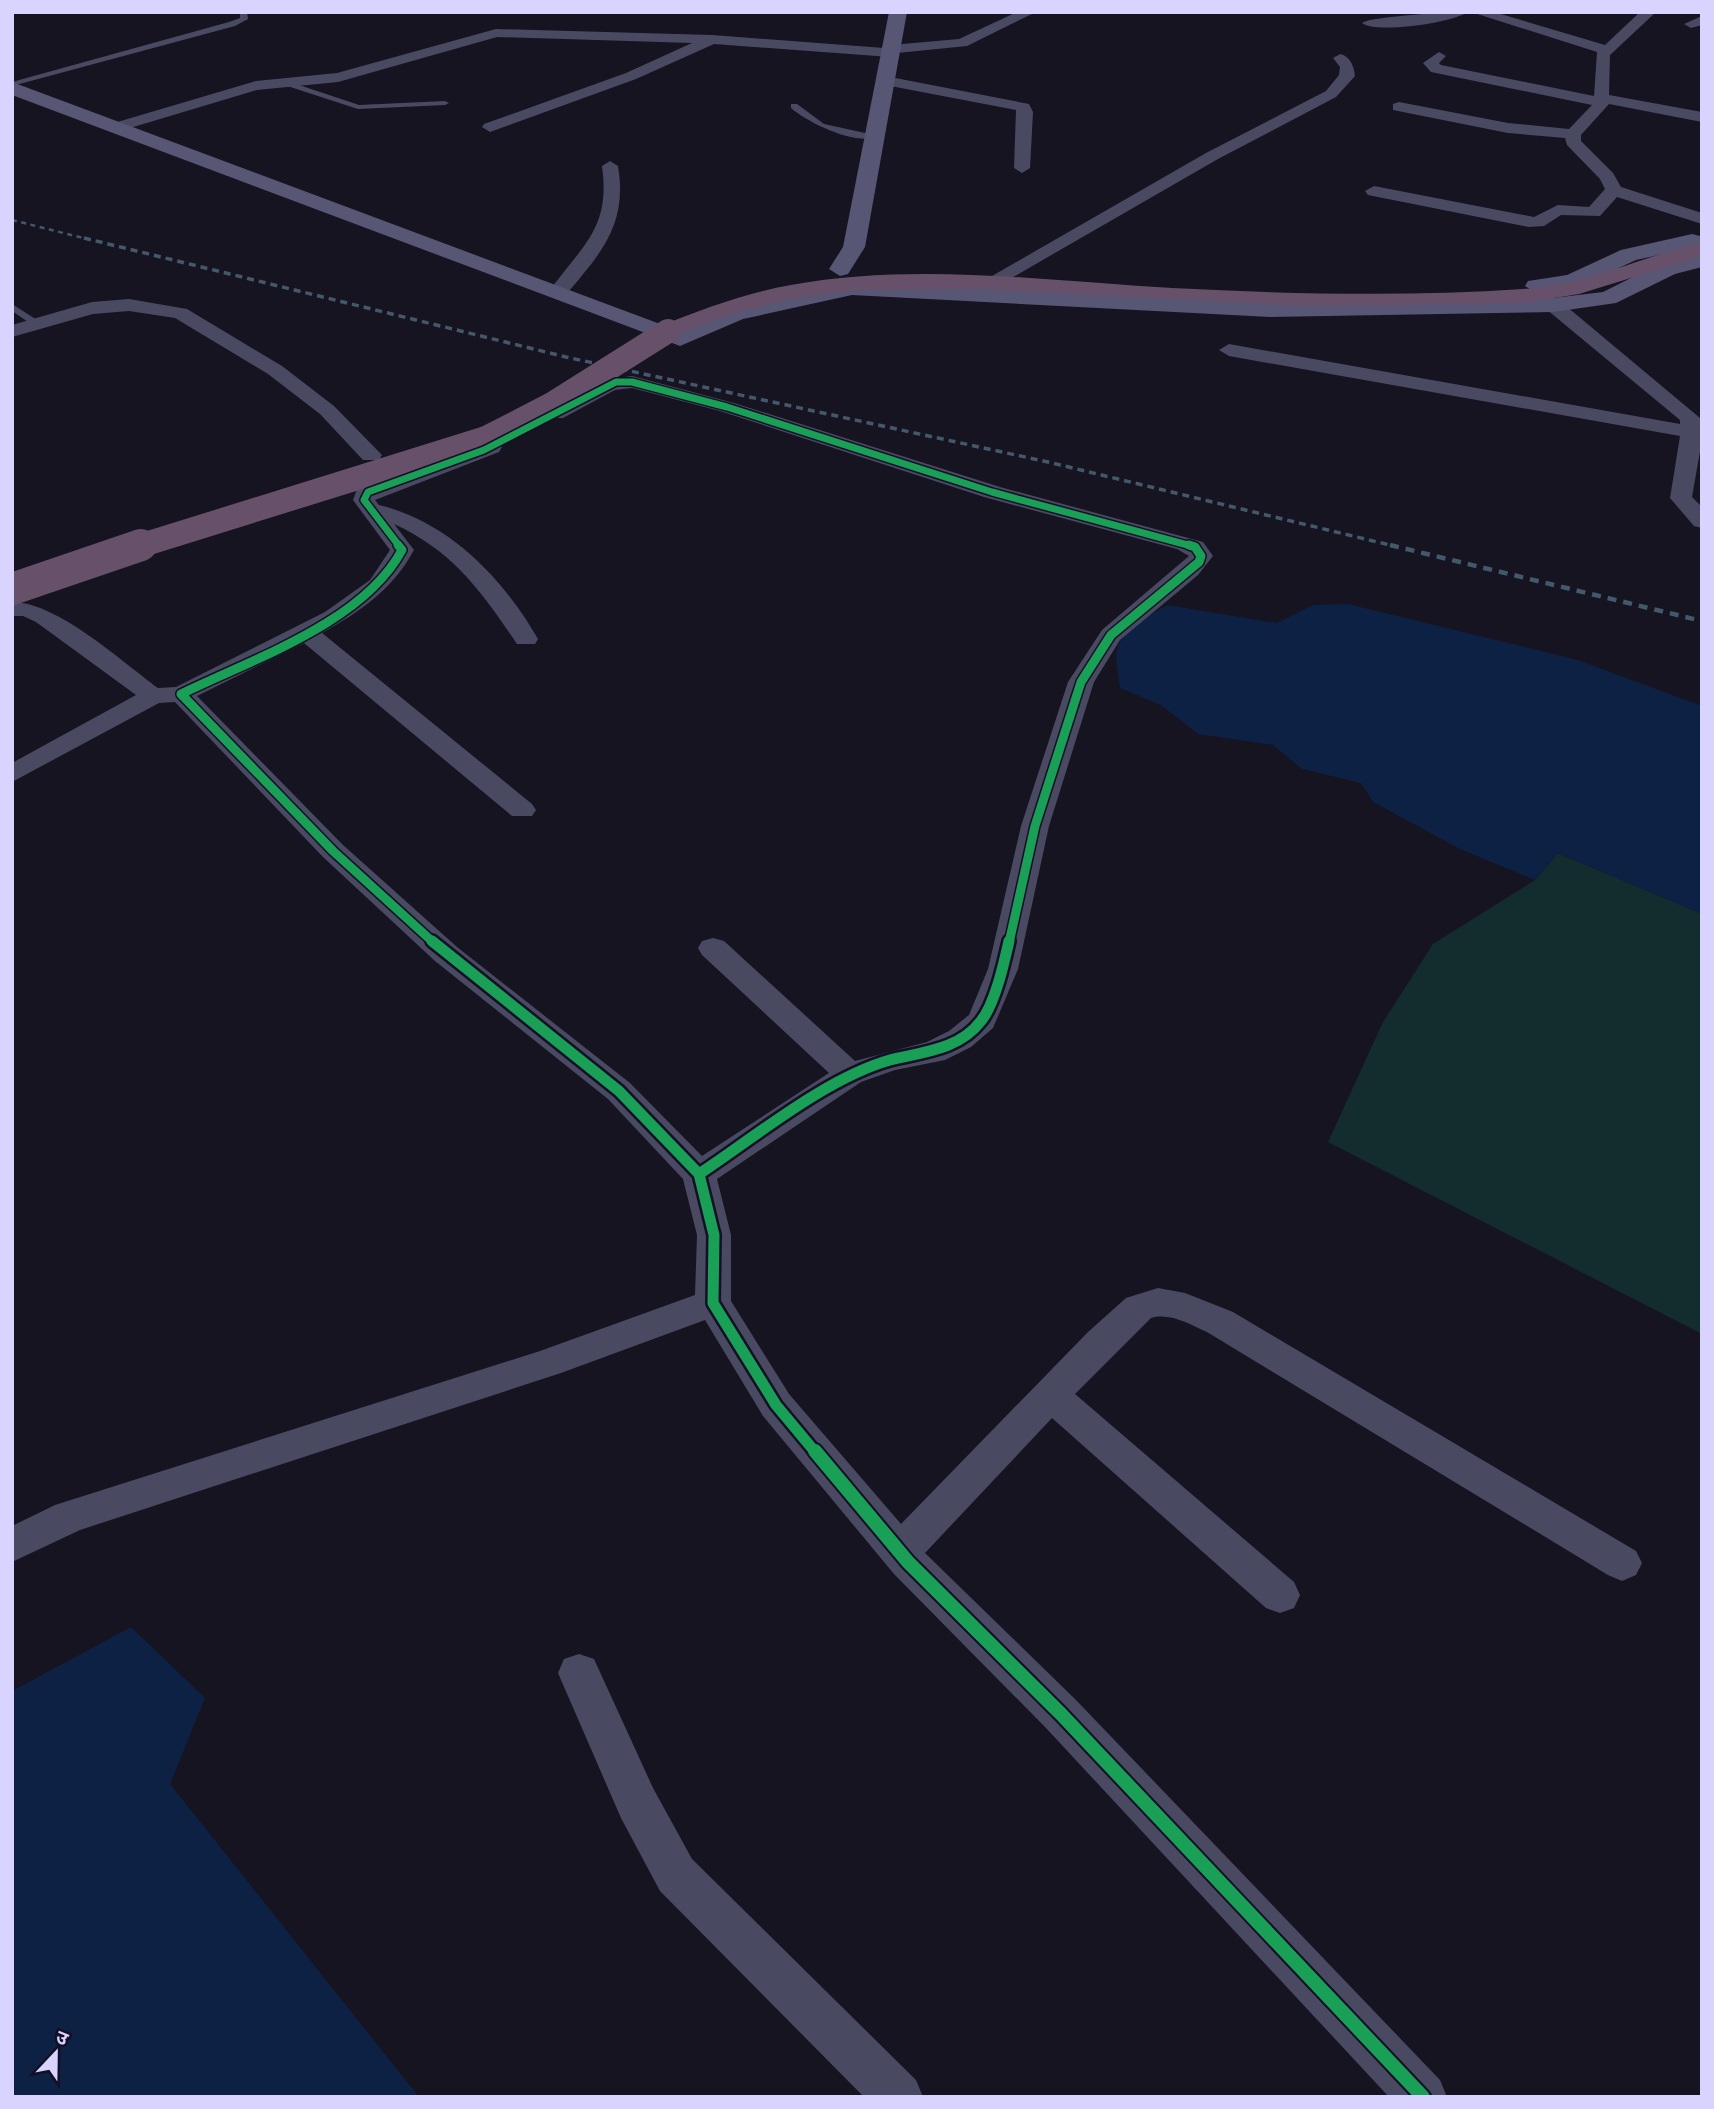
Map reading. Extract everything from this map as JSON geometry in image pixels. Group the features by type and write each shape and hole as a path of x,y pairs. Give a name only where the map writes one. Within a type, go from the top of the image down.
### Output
{"highway":[{"path":"12,589 230,516 461,448 552,404 668,331 725,306 783,291 890,280 1266,298 1522,296 1577,290 1654,261 1702,249"}],"main road":[{"path":"840,270 854,247 898,12"},
{"path":"12,85 680,338 736,314 852,288 1270,310 1553,306 1608,298 1667,269 1702,260"},
{"path":"640,325 708,299 770,282 840,270 1265,290 1515,288 1572,281 1629,254 1666,244 1702,240"},
{"path":"854,247 862,261 872,270"}],"street":[{"path":"120,126 256,86 338,77 496,33 712,39 890,51 947,47 962,43 1029,12"},
{"path":"1370,23 1409,22 1460,12"},
{"path":"1478,12 1607,50"},
{"path":"1573,134 1601,100 1600,65 1607,50 1648,12"},
{"path":"490,127 631,76 712,39"},
{"path":"1439,56 1430,63 1436,69 1702,117"},
{"path":"1001,276 1212,156 1331,94 1347,76 1347,67 1340,58"},
{"path":"885,81 1023,107 1026,112 1022,168"},
{"path":"1399,107 1508,128 1573,134"},
{"path":"1573,134 1576,149 1607,177 1614,190 1702,219"},
{"path":"558,293 593,255 602,239 611,215 613,190 610,166"},
{"path":"1374,191 1538,222 1558,210 1594,212 1614,190"},
{"path":"12,331 92,308 129,305 180,313 275,370 327,410 371,455"},
{"path":"1553,306 1690,418 1696,434 1681,498 1702,521"},
{"path":"1229,350 1696,434"},
{"path":"12,774 167,695 340,613 378,585 391,571 402,550 364,500 365,494 485,450 610,384 626,382 727,407 992,492 1195,547 1201,556 1199,562 1111,635 1081,682 1035,826 1003,969 982,1021 960,1039 934,1052 891,1060 850,1074 699,1174"},
{"path":"370,509 391,512 463,562 490,585 514,614 526,639"},
{"path":"12,609 27,609 46,617 167,695 446,954 619,1091 699,1174 714,1235 713,1303 776,1405 900,1552 1061,1714 1423,2097"},
{"path":"304,631 399,706 522,810"},
{"path":"713,948 850,1074"},
{"path":"900,1552 1139,1308 1158,1301 1185,1307 1220,1322 1622,1563"},
{"path":"12,1545 69,1517 548,1363 713,1303"},
{"path":"1051,1395 1280,1595"},
{"path":"579,1673 637,1803 676,1875 899,2097"}],"lane":[{"path":"12,85 232,24 244,19 243,12"},
{"path":"284,82 358,107 445,103"},
{"path":"794,106 809,121 822,127 875,136"},
{"path":"12,307 37,324"}],"green space":[{"path":"1558,853 1702,914 1702,1334 1328,1142 1383,1022 1433,944 1535,880"}],"water":[{"path":"1348,604 1578,660 1702,706 1702,914 1558,853 1535,880 1460,849 1373,802 1361,783 1302,769 1273,745 1198,734 1161,705 1120,688 1116,660 1119,644 1134,627 1167,605 1277,623 1313,605"},
{"path":"131,1627 205,1698 170,1784 419,2097 12,2097 12,1691"}],"railway":[{"path":"12,220 91,240"},
{"path":"84,238 566,357 1048,462 1398,547"},
{"path":"1390,545 1702,621"}],"cycle path":[{"path":"699,1174 850,1074 891,1060 934,1052 960,1039 982,1021 1003,969 1035,826 1081,682 1111,635 1199,562 1201,556 1195,547 992,492 727,407 632,382 616,382 484,450 368,492 364,500 402,550 382,581 334,617 181,694 333,851 446,954 619,1091 699,1174 714,1235 713,1303 776,1405 908,1562 1061,1714 1423,2097"}]}
